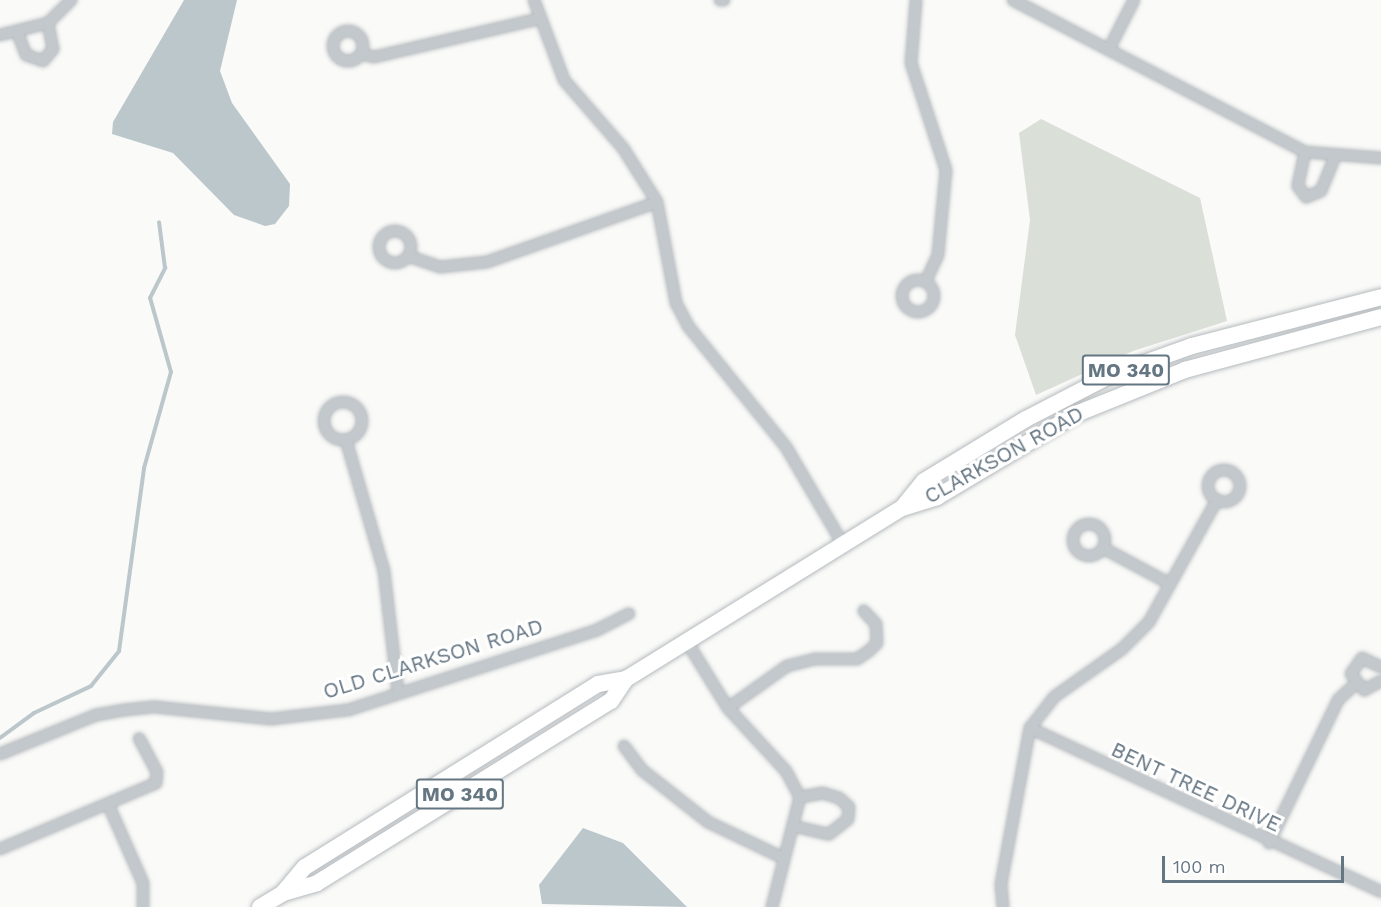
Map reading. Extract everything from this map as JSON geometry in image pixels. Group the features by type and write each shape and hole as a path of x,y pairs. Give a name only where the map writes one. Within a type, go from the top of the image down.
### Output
{"main road":[{"name":"CLARKSON ROAD","path":"902,508 933,476 1112,375 1192,346 1381,297"},
{"name":"CLARKSON ROAD","path":"260,907 283,893 317,883 611,701 626,679 843,544 902,508 937,497 1044,431 1145,384 1381,317"}],"street":[{"path":"0,35 18,34 48,23 71,0"},
{"path":"534,0 538,19 564,80 623,148 657,202 669,274 684,318 786,447 843,544"},
{"path":"916,0 911,63 946,170 938,255 926,281"},
{"path":"1012,0 1305,152 1334,158 1381,158"},
{"path":"1109,49 1134,0"},
{"path":"361,54 374,57 538,19"},
{"path":"18,34 26,55 43,61 53,49 48,23"},
{"path":"1305,152 1298,186 1306,197 1321,191 1334,158"},
{"path":"408,256 440,267 487,262 657,202"},
{"path":"346,440 384,571 398,692"},
{"path":"1003,907 1001,884 1030,728 1054,697 1136,636 1170,584 1217,500"},
{"path":"1103,548 1170,584"},
{"path":"728,708 787,666 815,658 857,659 869,651 877,643 876,624 864,611"},
{"name":"OLD CLARKSON ROAD","path":"0,754 96,715 124,710 155,707 271,719 348,710 398,692 597,630 629,614"},
{"path":"687,642 728,708 786,771 800,797 793,826 781,857 772,907"},
{"path":"1354,684 1351,669 1358,661 1372,659 1381,667"},
{"path":"1354,684 1369,690 1381,681"},
{"path":"1269,843 1338,700 1354,684"},
{"name":"BENT TREE DRIVE","path":"1030,728 1269,843 1381,892"},
{"path":"0,849 156,783 157,772 139,738"},
{"path":"624,746 642,770 708,822 781,857"},
{"path":"793,826 829,834 848,819 849,807 839,798 823,793 800,797"},
{"path":"108,804 143,882 142,907"}],"shaded area":[{"path":"184,0 237,0 220,71 232,103 290,184 289,206 275,224 265,226 234,215 173,153 112,134 113,122"},
{"path":"1041,119 1200,198 1227,321 1133,351 1036,395 1015,335 1030,220 1019,133"},
{"path":"583,828 623,843 687,907 542,904 539,885"}],"waterway":[{"path":"0,738 34,713 91,686 119,651 144,468 171,372 150,298 165,268 159,222"}]}
